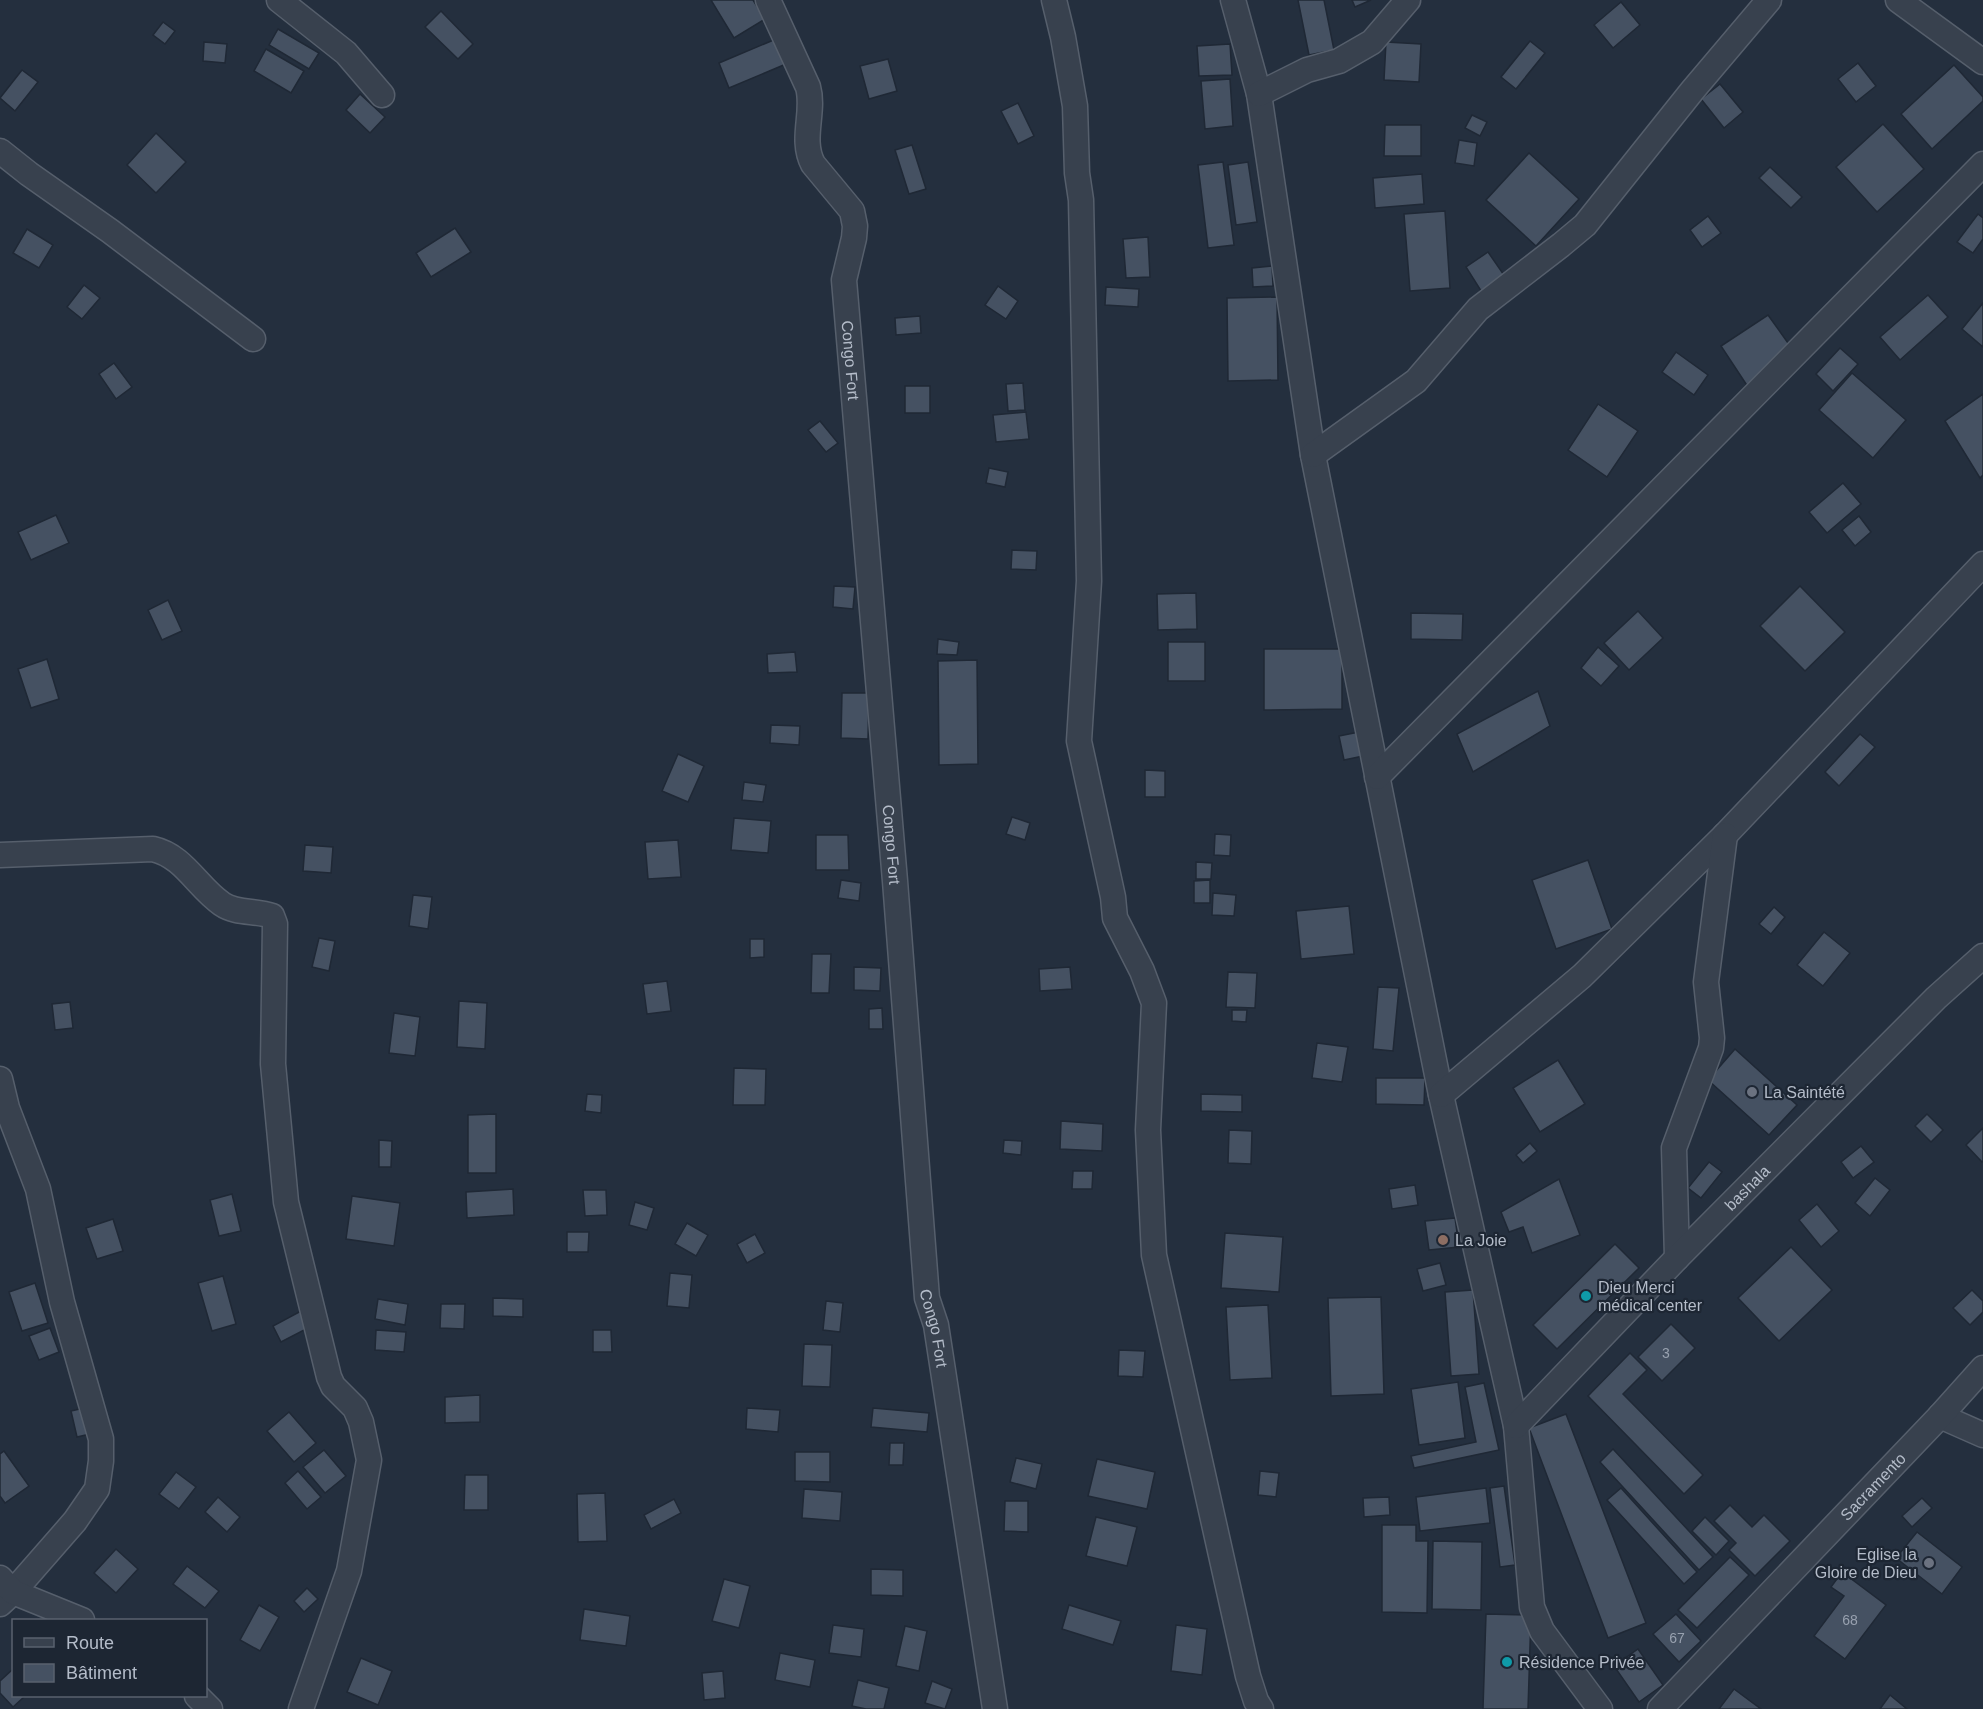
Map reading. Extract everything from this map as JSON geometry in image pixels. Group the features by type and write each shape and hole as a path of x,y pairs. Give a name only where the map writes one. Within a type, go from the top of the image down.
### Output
{"street":[{"path":"279,0 346,53 382,95"},
{"name":"Congo Fort","path":"768,0 808,87 810,95 808,154 813,164 852,211 855,226 844,280 896,893 927,1298 936,1325 995,1709"},
{"path":"1054,0 1075,106 1077,173 1081,200 1089,581 1079,741 1113,897 1115,918 1142,971 1154,1002 1148,1130 1154,1255 1248,1676 1261,1709"},
{"path":"1233,0 1259,94 1312,455 1441,1095 1516,1426 1532,1607 1542,1631 1600,1709"},
{"path":"1259,94 1307,70 1339,61 1372,42 1408,0"},
{"path":"1312,455 1416,381 1478,309 1585,225 1692,91 1769,0"},
{"path":"1898,0 1983,62"},
{"path":"0,151 253,339"},
{"path":"1377,777 1983,164"},
{"path":"1441,1095 1582,976 1725,835 1983,564"},
{"path":"1677,1258 1674,1148 1711,1048 1706,982 1725,835"},
{"path":"0,855 153,849 165,852 175,858 221,903 231,909 272,916 275,924 273,1064 286,1202 329,1377 333,1386 355,1408 361,1422 369,1460 349,1571 301,1709"},
{"name":"bashala","path":"1516,1426 1677,1258 1936,998 1983,956"},
{"path":"0,1079 8,1108 38,1189 62,1302 101,1439 97,1489 75,1521 4,1591 79,1619"},
{"name":"Sacramento","path":"1660,1709 1983,1368"},
{"path":"1940,1416 1983,1436"},
{"path":"199,1697 210,1709"}],"building":[{"path":"711,0 753,0 765,19 734,38"},
{"path":"1298,0 1324,0 1334,50 1309,55"},
{"path":"1352,0 1371,0 1355,7"},
{"path":"1621,2 1640,25 1613,48 1594,25"},
{"path":"441,11 473,44 458,59 425,27"},
{"path":"163,22 175,31 165,44 153,35"},
{"path":"278,29 319,53 309,69 269,45"},
{"path":"776,39 786,64 729,88 719,63"},
{"path":"1530,41 1545,53 1516,89 1501,77"},
{"path":"204,42 227,44 225,63 203,61"},
{"path":"1386,42 1421,44 1419,82 1384,80"},
{"path":"1230,44 1232,75 1199,76 1197,46"},
{"path":"266,49 304,71 291,93 254,71"},
{"path":"888,59 897,91 869,99 860,66"},
{"path":"1858,63 1876,86 1856,102 1838,79"},
{"path":"1954,65 1983,97 1983,101 1932,149 1901,114"},
{"path":"22,70 38,82 15,111 0,98"},
{"path":"1230,79 1233,126 1205,129 1201,81"},
{"path":"1720,84 1743,112 1724,128 1701,99"},
{"path":"360,94 385,117 370,133 346,110"},
{"path":"1018,103 1034,136 1018,144 1001,111"},
{"path":"1472,115 1487,122 1480,136 1465,128"},
{"path":"1883,124 1924,169 1877,212 1836,167"},
{"path":"1385,125 1421,125 1421,156 1384,156"},
{"path":"156,133 186,162 156,193 127,165"},
{"path":"1459,140 1477,143 1474,166 1455,163"},
{"path":"912,145 926,189 909,194 895,150"},
{"path":"1529,153 1579,199 1536,246 1486,200"},
{"path":"1223,162 1234,245 1208,248 1198,165"},
{"path":"1248,162 1257,222 1236,225 1228,165"},
{"path":"1770,167 1802,197 1791,208 1759,178"},
{"path":"1422,174 1424,204 1375,208 1373,178"},
{"path":"1445,211 1450,288 1410,291 1404,214"},
{"path":"1978,214 1983,218 1983,239 1973,253 1957,242"},
{"path":"1708,216 1721,233 1702,247 1690,230"},
{"path":"455,228 471,252 431,277 416,253"},
{"path":"27,229 53,245 39,268 13,253"},
{"path":"1148,237 1150,277 1126,278 1123,239"},
{"path":"1488,252 1506,278 1483,294 1466,267"},
{"path":"1272,266 1273,286 1253,287 1252,268"},
{"path":"84,285 100,298 82,319 67,307"},
{"path":"998,286 1018,301 1006,319 985,305"},
{"path":"1106,287 1139,289 1138,307 1105,305"},
{"path":"1928,295 1948,317 1900,360 1880,337"},
{"path":"1277,297 1278,380 1228,381 1227,298"},
{"path":"1983,303 1983,347 1962,329"},
{"path":"1768,315 1793,350 1750,390 1721,346"},
{"path":"920,316 921,333 896,335 895,318"},
{"path":"1840,348 1858,364 1833,391 1816,374"},
{"path":"1676,352 1708,375 1694,395 1662,372"},
{"path":"114,363 132,387 116,399 99,374"},
{"path":"1852,373 1906,420 1873,458 1819,410"},
{"path":"1023,383 1025,410 1008,411 1006,384"},
{"path":"905,386 930,386 930,413 905,413"},
{"path":"1983,394 1983,475 1980,478 1945,421"},
{"path":"1598,404 1638,431 1607,477 1568,450"},
{"path":"1026,412 1029,439 996,442 993,415"},
{"path":"820,421 838,443 826,452 808,430"},
{"path":"989,468 1008,472 1005,487 986,483"},
{"path":"1843,483 1861,504 1827,533 1809,512"},
{"path":"56,515 69,543 31,560 18,532"},
{"path":"1859,516 1871,532 1855,546 1842,530"},
{"path":"1012,550 1037,551 1036,570 1011,569"},
{"path":"834,586 855,587 853,609 833,607"},
{"path":"1800,586 1845,632 1805,671 1760,626"},
{"path":"1196,593 1197,629 1158,630 1157,594"},
{"path":"168,600 182,631 162,640 148,610"},
{"path":"1638,611 1663,638 1629,670 1604,643"},
{"path":"1411,613 1463,614 1462,640 1411,639"},
{"path":"938,639 959,642 957,655 937,654"},
{"path":"1168,642 1205,642 1205,681 1168,681"},
{"path":"1598,647 1619,666 1601,686 1581,668"},
{"path":"1264,649 1342,649 1342,709 1264,710"},
{"path":"795,652 797,672 768,673 767,654"},
{"path":"47,659 59,699 31,708 18,669"},
{"path":"977,660 978,764 939,765 938,661"},
{"path":"1538,691 1550,726 1473,772 1457,734"},
{"path":"842,693 869,693 868,739 841,738"},
{"path":"771,725 800,726 799,745 770,743"},
{"path":"1364,731 1368,755 1344,760 1339,736"},
{"path":"1860,734 1875,747 1839,786 1825,772"},
{"path":"678,754 704,766 688,802 662,791"},
{"path":"1145,770 1165,771 1165,797 1145,797"},
{"path":"744,782 766,785 763,802 742,800"},
{"path":"1012,817 1030,823 1025,840 1006,834"},
{"path":"734,818 771,821 768,853 731,850"},
{"path":"1215,834 1231,835 1230,856 1214,855"},
{"path":"816,835 848,835 849,870 816,870"},
{"path":"678,840 681,877 648,879 645,842"},
{"path":"305,845 333,847 331,873 303,871"},
{"path":"1588,860 1612,929 1556,949 1532,880"},
{"path":"1196,862 1212,863 1211,879 1196,879"},
{"path":"841,880 861,883 859,901 838,898"},
{"path":"1210,880 1210,903 1194,903 1194,881"},
{"path":"1213,893 1236,895 1234,916 1212,915"},
{"path":"413,895 432,897 428,929 409,926"},
{"path":"1349,906 1354,954 1301,959 1296,911"},
{"path":"1774,907 1785,917 1771,934 1759,924"},
{"path":"1824,932 1850,953 1823,986 1797,965"},
{"path":"319,938 335,941 329,971 312,967"},
{"path":"750,939 764,939 764,957 750,958"},
{"path":"812,954 831,954 829,993 811,993"},
{"path":"854,967 881,968 880,991 854,990"},
{"path":"1070,967 1072,989 1040,991 1039,969"},
{"path":"1228,972 1257,973 1255,1008 1226,1007"},
{"path":"667,981 671,1011 647,1014 643,984"},
{"path":"1378,987 1399,988 1393,1051 1373,1049"},
{"path":"459,1001 487,1003 485,1049 457,1047"},
{"path":"70,1002 73,1028 55,1030 52,1004"},
{"path":"882,1008 883,1029 869,1029 869,1009"},
{"path":"1232,1010 1247,1010 1246,1022 1232,1021"},
{"path":"394,1013 420,1017 415,1056 389,1053"},
{"path":"1317,1043 1348,1047 1342,1082 1312,1078"},
{"name":"La Saintété","path":"1735,1049 1797,1105 1769,1135 1708,1080"},
{"path":"1558,1060 1585,1104 1540,1132 1513,1088"},
{"path":"734,1068 766,1069 765,1105 733,1105"},
{"path":"1376,1078 1425,1078 1424,1105 1376,1104"},
{"path":"587,1094 602,1095 601,1113 585,1111"},
{"path":"1201,1094 1242,1095 1242,1112 1201,1111"},
{"path":"496,1114 496,1173 468,1173 468,1115"},
{"path":"1927,1114 1943,1130 1931,1142 1915,1126"},
{"path":"1061,1121 1103,1124 1102,1151 1060,1149"},
{"path":"1983,1128 1983,1161 1982,1162 1966,1145"},
{"path":"1229,1130 1252,1131 1251,1164 1228,1163"},
{"path":"379,1140 392,1141 391,1167 379,1167"},
{"path":"1004,1140 1022,1141 1021,1155 1003,1153"},
{"path":"1530,1143 1537,1151 1523,1163 1516,1155"},
{"path":"1861,1146 1874,1162 1853,1178 1841,1162"},
{"path":"1709,1162 1722,1172 1701,1198 1688,1188"},
{"path":"1073,1171 1093,1171 1092,1189 1072,1189"},
{"path":"1875,1178 1890,1190 1870,1216 1855,1203"},
{"path":"1559,1179 1580,1235 1532,1253 1523,1227 1509,1232 1501,1212"},
{"path":"1415,1185 1418,1205 1392,1209 1389,1189"},
{"path":"513,1189 514,1215 467,1218 466,1192"},
{"path":"583,1190 606,1190 607,1215 585,1216"},
{"path":"232,1194 241,1231 219,1236 210,1200"},
{"path":"352,1196 400,1203 394,1246 346,1239"},
{"path":"635,1202 654,1208 647,1230 629,1225"},
{"path":"1817,1204 1839,1231 1821,1247 1799,1220"},
{"name":"La Joie","path":"1455,1218 1459,1247 1429,1250 1425,1221"},
{"path":"113,1219 123,1251 97,1259 86,1228"},
{"path":"687,1223 708,1235 696,1256 675,1244"},
{"path":"567,1232 589,1232 588,1252 567,1252"},
{"path":"1225,1233 1283,1237 1279,1292 1221,1288"},
{"path":"755,1234 765,1253 747,1263 737,1244"},
{"name":"Dieu Merci médical center","path":"1615,1244 1639,1268 1557,1349 1533,1325"},
{"path":"1791,1247 1832,1290 1779,1341 1738,1298"},
{"path":"1440,1263 1446,1285 1423,1291 1417,1269"},
{"path":"670,1273 692,1275 689,1308 667,1306"},
{"path":"223,1276 236,1324 212,1331 198,1283"},
{"path":"35,1283 48,1323 22,1331 9,1292"},
{"path":"1473,1290 1479,1374 1451,1376 1445,1292"},
{"path":"1972,1290 1983,1301 1983,1312 1970,1325 1953,1308"},
{"path":"1381,1297 1384,1394 1331,1396 1328,1298"},
{"path":"493,1298 523,1299 523,1317 493,1316"},
{"path":"378,1299 408,1304 405,1325 375,1319"},
{"path":"826,1301 843,1303 840,1332 823,1330"},
{"path":"441,1304 465,1304 464,1329 440,1328"},
{"path":"1268,1305 1272,1378 1230,1380 1226,1307"},
{"path":"301,1311 310,1327 281,1342 273,1326"},
{"path":"1671,1324 1695,1348 1662,1381 1638,1357"},
{"path":"50,1328 59,1352 39,1360 29,1336"},
{"path":"376,1330 406,1332 404,1352 375,1350"},
{"path":"593,1330 611,1330 612,1352 593,1352"},
{"path":"804,1344 832,1345 830,1387 802,1386"},
{"path":"1119,1350 1145,1351 1143,1377 1118,1376"},
{"path":"1630,1353 1647,1370 1623,1394 1703,1475 1684,1494 1588,1396"},
{"path":"1458,1382 1465,1438 1419,1445 1411,1389"},
{"path":"1484,1383 1499,1450 1414,1468 1411,1456 1476,1442 1465,1387"},
{"path":"480,1395 480,1422 445,1423 445,1397"},
{"path":"84,1408 90,1434 77,1437 71,1411"},
{"path":"747,1408 780,1410 778,1432 746,1429"},
{"path":"873,1408 929,1413 927,1432 871,1427"},
{"path":"289,1412 316,1443 294,1462 267,1431"},
{"path":"1566,1414 1646,1623 1608,1638 1529,1428"},
{"path":"890,1443 904,1443 903,1465 889,1465"},
{"path":"1613,1449 1713,1557 1699,1570 1600,1462"},
{"path":"324,1450 346,1476 325,1493 303,1467"},
{"path":"4,1451 29,1486 5,1503 0,1496 0,1454"},
{"path":"795,1452 830,1452 830,1482 795,1481"},
{"path":"1016,1458 1042,1464 1036,1489 1010,1482"},
{"path":"1097,1459 1155,1472 1147,1509 1088,1496"},
{"path":"298,1471 321,1497 307,1509 285,1483"},
{"path":"1260,1471 1279,1473 1276,1497 1258,1495"},
{"path":"176,1472 196,1487 179,1509 159,1494"},
{"path":"465,1475 488,1475 488,1510 464,1510"},
{"path":"1504,1486 1515,1565 1500,1567 1490,1488"},
{"path":"1486,1488 1490,1523 1420,1531 1416,1497"},
{"path":"1621,1488 1697,1572 1684,1584 1607,1500"},
{"path":"804,1489 842,1492 840,1521 802,1518"},
{"path":"605,1493 607,1541 578,1542 577,1494"},
{"path":"218,1497 240,1517 227,1532 205,1512"},
{"path":"1389,1497 1390,1515 1364,1517 1363,1498"},
{"path":"1922,1498 1932,1508 1912,1527 1902,1516"},
{"path":"674,1499 681,1513 651,1529 644,1515"},
{"path":"1005,1501 1028,1501 1028,1532 1004,1531"},
{"path":"1730,1505 1752,1527 1764,1515 1790,1541 1755,1576 1729,1550 1736,1543 1714,1521"},
{"path":"1096,1517 1137,1527 1127,1566 1086,1556"},
{"path":"1705,1517 1729,1541 1716,1555 1692,1531"},
{"path":"1382,1525 1416,1525 1416,1541 1428,1541 1427,1613 1382,1612"},
{"name":"Eglise la Gloire de Dieu","path":"1917,1532 1962,1567 1942,1594 1896,1558"},
{"path":"1433,1541 1482,1542 1481,1610 1432,1609"},
{"path":"116,1549 138,1569 116,1593 94,1573"},
{"path":"1730,1557 1749,1575 1697,1628 1678,1610"},
{"path":"187,1566 219,1591 205,1608 173,1584"},
{"path":"871,1569 903,1570 903,1596 871,1595"},
{"path":"1842,1572 1886,1605 1845,1659 1814,1636 1844,1596 1831,1587"},
{"path":"724,1579 750,1586 739,1628 712,1621"},
{"path":"307,1588 318,1599 304,1612 294,1601"},
{"path":"259,1605 279,1617 260,1651 240,1640"},
{"path":"1069,1605 1121,1621 1113,1645 1062,1629"},
{"path":"584,1609 630,1616 626,1646 580,1640"},
{"name":"Résidence Privée","path":"1486,1614 1531,1615 1528,1709 1483,1709"},
{"path":"1676,1614 1701,1641 1679,1662 1653,1634"},
{"path":"833,1625 864,1629 861,1657 829,1653"},
{"path":"1176,1625 1207,1629 1202,1675 1171,1671"},
{"path":"905,1626 927,1631 919,1671 896,1666"},
{"path":"1638,1649 1663,1685 1639,1702 1614,1666"},
{"path":"780,1653 815,1660 810,1687 775,1680"},
{"path":"361,1658 392,1671 378,1705 347,1692"},
{"path":"12,1670 12,1697 24,1697 13,1707 0,1693 0,1681"},
{"path":"723,1671 725,1698 704,1700 702,1673"},
{"path":"858,1680 889,1688 884,1709 852,1706"},
{"path":"932,1681 952,1689 945,1709 925,1703"},
{"path":"1734,1689 1761,1709 1719,1709"},
{"path":"1890,1695 1907,1709 1880,1709"}],"place":[{"name":"La Saintété","path":"1752,1092"},
{"name":"La Joie","path":"1443,1240"},
{"name":"Dieu Merci médical center","path":"1586,1296"},
{"name":"Eglise la Gloire de Dieu","path":"1929,1563"},
{"name":"Résidence Privée","path":"1507,1662"}]}
